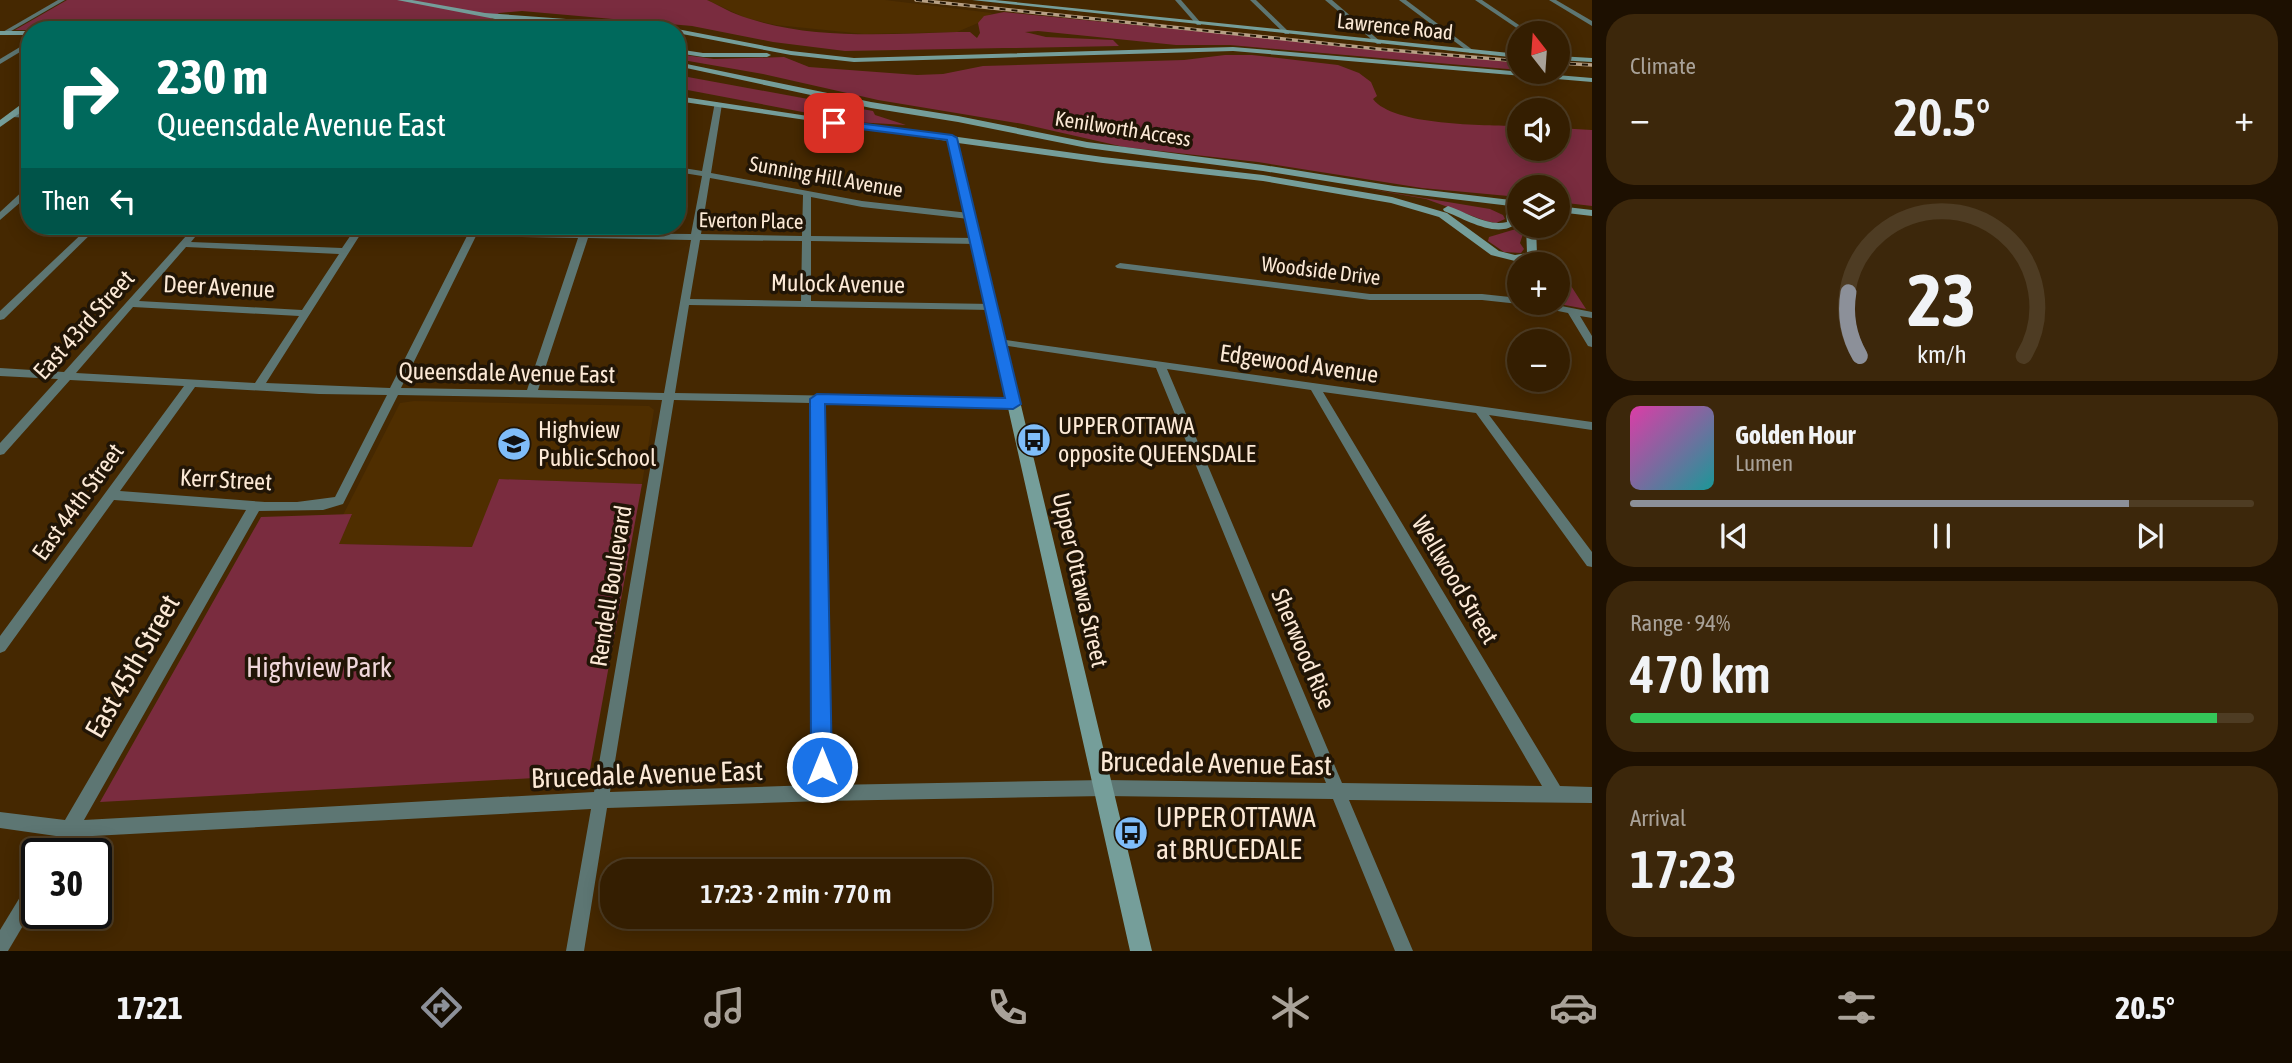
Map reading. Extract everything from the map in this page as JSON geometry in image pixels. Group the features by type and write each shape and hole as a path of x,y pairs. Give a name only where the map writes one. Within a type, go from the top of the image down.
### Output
{"main road":[{"path":"400,0 519,21"},
{"name":"Lawrence Road","path":"975,0 1507,55"},
{"path":"1102,0 1112,15"},
{"path":"489,16 565,21"},
{"path":"489,16 504,21"},
{"path":"510,17 534,21"},
{"path":"2,33 21,33"},
{"path":"686,34 791,53 843,59 1233,49 1592,80"},
{"path":"686,35 795,57 856,64 1051,55"},
{"path":"686,50 707,51 716,47 708,41"},
{"path":"686,52 703,55 795,57"},
{"path":"1570,57 1592,60"},
{"name":"Kenilworth Access","path":"686,68 1087,145 1474,198 1507,205"},
{"path":"686,99 1103,160 1263,178 1392,200 1429,203 1495,226 1507,224"},
{"path":"0,124 21,108"},
{"name":"Upper Ottawa Street","path":"952,138 1142,951"},
{"path":"1392,200 1443,215 1490,250 1508,257 1522,258 1532,255 1531,238"},
{"path":"1570,210 1592,213"}],"street":[{"path":"24,21 62,0"},
{"path":"1178,0 1199,24"},
{"path":"1253,0 1287,33"},
{"path":"1328,0 1379,43"},
{"path":"1402,0 1472,52"},
{"path":"1478,0 1510,21"},
{"path":"1552,0 1592,24"},
{"path":"2,33 21,23"},
{"path":"0,62 21,49"},
{"name":"Rendell Boulevard","path":"575,951 719,104"},
{"path":"12,115 21,116"},
{"name":"Sunning Hill Avenue","path":"686,171 862,204 970,216"},
{"path":"806,305 807,194"},
{"path":"0,217 21,197"},
{"path":"0,317 86,235"},
{"name":"East 43rd Street","path":"0,451 192,235"},
{"path":"258,387 355,235"},
{"path":"395,392 473,235"},
{"path":"532,393 584,235"},
{"name":"Everton Place","path":"659,235 976,241"},
{"path":"184,244 344,251"},
{"name":"Woodside Drive","path":"1120,266 1370,297 1410,299 1462,296 1507,300"},
{"name":"Mulock Avenue","path":"684,303 992,307"},
{"name":"Deer Avenue","path":"131,304 306,313"},
{"path":"1570,312 1592,315"},
{"path":"1573,313 1592,344"},
{"name":"Edgewood Avenue","path":"999,342 1592,426"},
{"name":"Sherwood Rise","path":"1160,365 1404,951"},
{"name":"Queensdale Avenue East","path":"0,372 395,392 1013,404"},
{"name":"East 44th Street","path":"0,647 192,383"},
{"name":"Wellwood Street","path":"1315,387 1556,794"},
{"name":"Kerr Street","path":"110,495 256,505 325,506 339,500 395,392"},
{"path":"817,399 822,793"},
{"path":"1480,411 1592,562"},
{"name":"East 45th Street","path":"65,838 256,505"},
{"name":"Brucedale Avenue East","path":"0,820 70,829 601,800 1105,788 1592,795"},
{"path":"0,947 21,912"}],"shaded area":[{"path":"707,0 885,0 992,13 978,23 957,32 864,34 776,25 746,18"},
{"name":"Highview Public School","path":"414,401 649,406 654,410 642,484 499,479 473,547 338,544 352,515 343,515 400,403"}],"green space":[{"path":"67,0 707,0 742,16 772,25 825,33 970,32 977,38 980,33 978,23 984,16 1004,12 1507,62 1507,69 1230,45 1176,45 1038,31 1025,32 1046,37 1113,40 1119,46 845,51 773,42 686,25 686,21 635,21 522,11 499,13 491,19 495,21 31,21"},
{"path":"686,55 714,59 784,57 809,67 917,75 943,74 983,66 1184,60 1225,55 1252,55 1338,65 1359,73 1371,82 1377,96 1373,99 1384,108 1399,114 1441,122 1507,126 1507,161 1570,161 1570,129 1592,130 1592,206 1570,203 1570,175 1507,175 1507,196 1422,188 1258,162 1124,147 1023,124 878,100 763,74 686,61"},
{"path":"686,77 873,111 875,115 906,125 855,122 686,90"},
{"path":"1352,186 1490,209 1503,215 1505,219 1496,223 1486,221 1426,199"},
{"path":"1507,232 1507,238 1522,238 1520,243 1524,249 1522,252 1504,252 1488,241 1489,237"},
{"path":"1570,284 1586,309 1570,306"},
{"name":"Highview Park","path":"499,479 642,484 589,775 100,802 261,517 352,514 339,544 472,547"}],"railway":[{"path":"916,0 1378,49 1507,60"},
{"path":"1570,64 1592,65"}],"place":[{"name":"UPPER OTTAWA opposite QUEENSDALE","path":"1034,440"},
{"name":"Highview Public School","path":"514,444"},
{"name":"UPPER OTTAWA at BRUCEDALE","path":"1131,833"}],"route":[{"path":"822,767 817,399 1013,404 952,138 834,123"}]}
